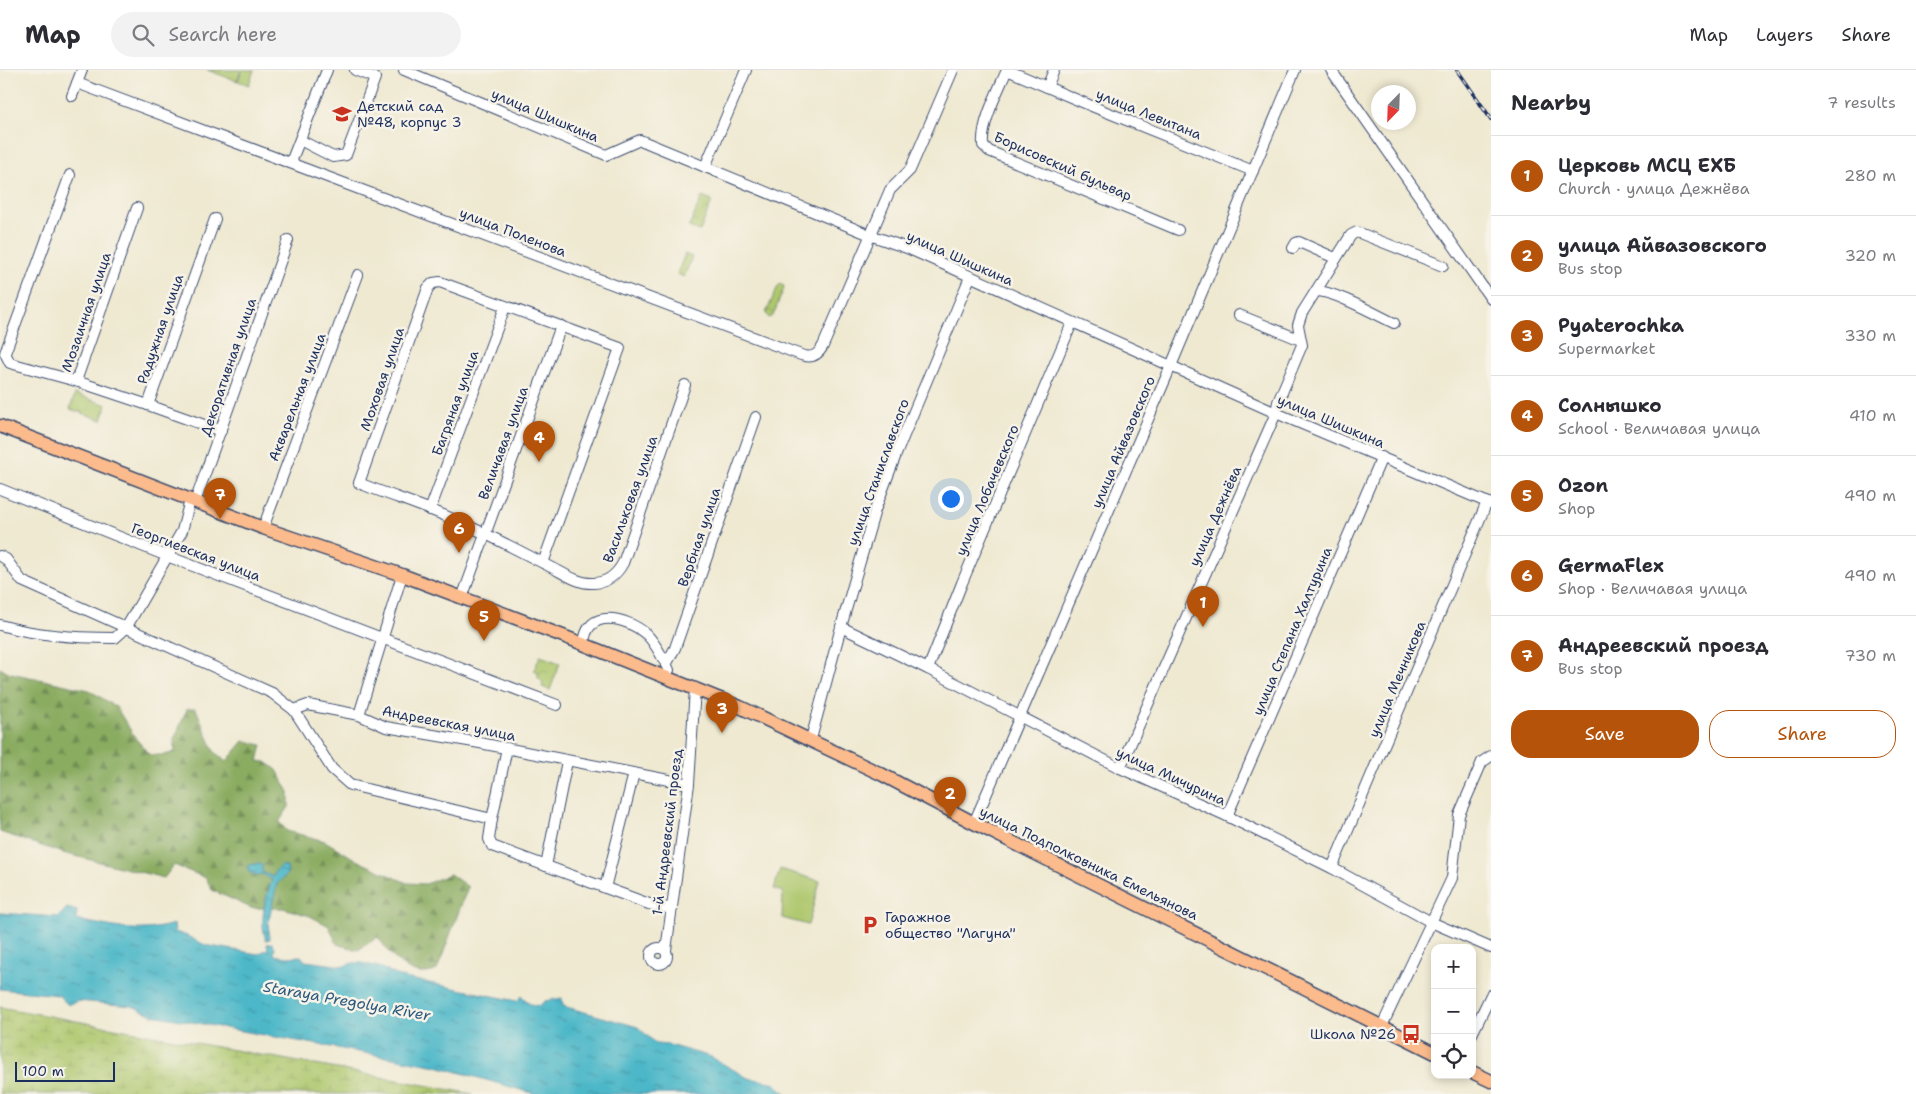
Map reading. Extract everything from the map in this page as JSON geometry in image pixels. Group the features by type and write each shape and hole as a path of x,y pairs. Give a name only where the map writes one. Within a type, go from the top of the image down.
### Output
{"main road":[{"name":"улица Подполковника Емельянова","path":"0,426 263,528 402,575 695,688 811,739 974,823 1431,1051"},
{"path":"1476,1074 1491,1081"}],"street":[{"path":"72,96 82,70"},
{"path":"292,162 327,70"},
{"path":"300,140 333,157 346,155 375,78 355,70"},
{"name":"улица Шишкина","path":"404,70 606,155 640,140 870,235 907,248 1276,413 1489,503"},
{"path":"705,167 746,70"},
{"name":"улица Поленова","path":"77,83 292,162 370,194 805,356 813,356 820,351 890,190 910,170 952,70"},
{"name":"улица Левитана","path":"1007,70 1253,171"},
{"name":"Борисовский бульвар","path":"1007,70 987,120 982,138 983,145 989,151 1178,230"},
{"path":"1046,87 1054,70"},
{"name":"улица Айвазовского","path":"974,823 1171,366 1295,70"},
{"path":"1331,70 1491,299"},
{"path":"70,175 5,353 10,363 76,381"},
{"name":"Мозаичная улица","path":"137,208 76,381 148,406"},
{"name":"Радужная улица","path":"215,219 148,406 220,431"},
{"name":"улица Дежнёва","path":"1120,768 1276,413 1278,402 1302,344 1298,325 1302,313 1335,258 1353,232 1362,233 1443,266"},
{"name":"Декоративная улица","path":"126,628 182,531 288,240"},
{"path":"1293,248 1299,242 1335,258"},
{"name":"Акварельная улица","path":"263,528 358,274"},
{"name":"улица Станиславского","path":"811,739 841,627 882,493 897,452 970,277"},
{"name":"Моховая улица","path":"440,282 505,306 620,348 542,563 485,533 359,483 428,288 433,283 440,282"},
{"path":"1316,291 1335,296 1394,323"},
{"name":"Багряная улица","path":"430,510 505,306"},
{"path":"1240,315 1301,340"},
{"name":"улица Лобачевского","path":"928,669 1072,323"},
{"name":"Величавая улица","path":"462,598 561,326"},
{"name":"Васильковая улица","path":"542,563 578,580 592,584 605,581 617,573 623,563 685,385"},
{"name":"Вербная улица","path":"666,665 675,648 756,418"},
{"name":"улица Степана Халтурина","path":"1227,816 1382,457"},
{"name":"Георгиевская улица","path":"0,489 167,556 557,705"},
{"name":"улица Мечникова","path":"1332,868 1489,503"},
{"path":"0,556 6,558 22,581 272,693 294,710 332,769 350,785 492,819"},
{"path":"358,715 402,575"},
{"path":"584,644 589,628 596,620 606,618 636,627 647,635 672,678"},
{"path":"0,625 97,638 116,638 126,628"},
{"name":"улица Мичурина","path":"841,627 928,669 1120,768 1227,816 1332,868 1431,922 1491,948"},
{"name":"1-й Андреевский проезд","path":"666,950 689,784 695,688"},
{"name":"Андреевская улица","path":"294,710 308,705 358,715 386,727 507,748 689,784"},
{"path":"507,748 492,819 489,839 492,846 649,904 672,909"},
{"path":"1382,1026 1452,878 1459,815 1482,762 1491,756"},
{"path":"546,866 567,760"},
{"path":"605,888 634,774"},
{"path":"1476,1026 1491,995"}],"green space":[{"path":"207,70 241,70 237,81"},
{"path":"242,70 254,70 249,85 238,81"},
{"path":"702,197 712,201 700,231 689,227"},
{"path":"685,254 692,257 684,277 677,274"},
{"path":"780,284 784,288 773,316 769,318 766,313"},
{"path":"75,394 107,405 102,420 70,409"},
{"path":"540,656 560,663 550,690 542,687 543,682 538,678 538,672 534,670"},
{"path":"0,668 11,673 89,690 116,707 136,739 150,755 164,755 175,752 174,740 187,709 196,709 214,751 226,762 244,741 262,745 258,761 266,762 277,770 289,792 289,807 279,822 287,831 325,841 358,861 407,883 426,884 450,874 468,887 437,970 418,973 410,970 403,966 389,952 378,937 358,950 337,944 329,926 310,916 283,908 251,908 212,890 206,878 174,865 164,878 63,853 0,832"},
{"path":"780,869 820,881 808,925 782,918 783,892 774,889"},
{"path":"0,1007 473,1094 0,1094"}],"water":[{"path":"259,863 262,865 262,872 273,877 276,870 282,865 287,867 288,873 277,884 268,923 270,939 266,940 263,917 267,894 272,880 263,874 255,876 249,873 247,866"},
{"name":"Staraya Pregolya River","path":"67,908 77,911 76,920 136,929 174,924 175,932 205,945 258,954 268,949 267,944 272,943 275,947 274,955 301,956 305,961 344,966 353,963 363,963 382,968 400,977 517,1001 522,996 530,1004 539,1006 545,1001 562,998 563,1006 638,1027 656,1044 669,1045 711,1057 748,1078 772,1082 787,1094 535,1094 437,1066 153,1015 132,1006 78,1001 68,1005 58,995 0,989 0,913 58,917"}],"railway":[{"path":"1457,70 1491,119"}],"place":[{"name":"Детский сад №48, корпус 3","path":"342,114"},
{"name":"Солнышко","path":"539,462"},
{"name":"Андреевский проезд","path":"220,519"},
{"name":"GermaFlex","path":"459,553"},
{"name":"Церковь МСЦ ЕХБ","path":"1203,627"},
{"name":"Ozon","path":"484,641"},
{"name":"Pyaterochka","path":"722,733"},
{"name":"улица Айвазовского","path":"950,818"},
{"name":"Гаражное общество \"Лагуна\"","path":"870,925"},
{"name":"Школа №26","path":"1411,1034"}]}
